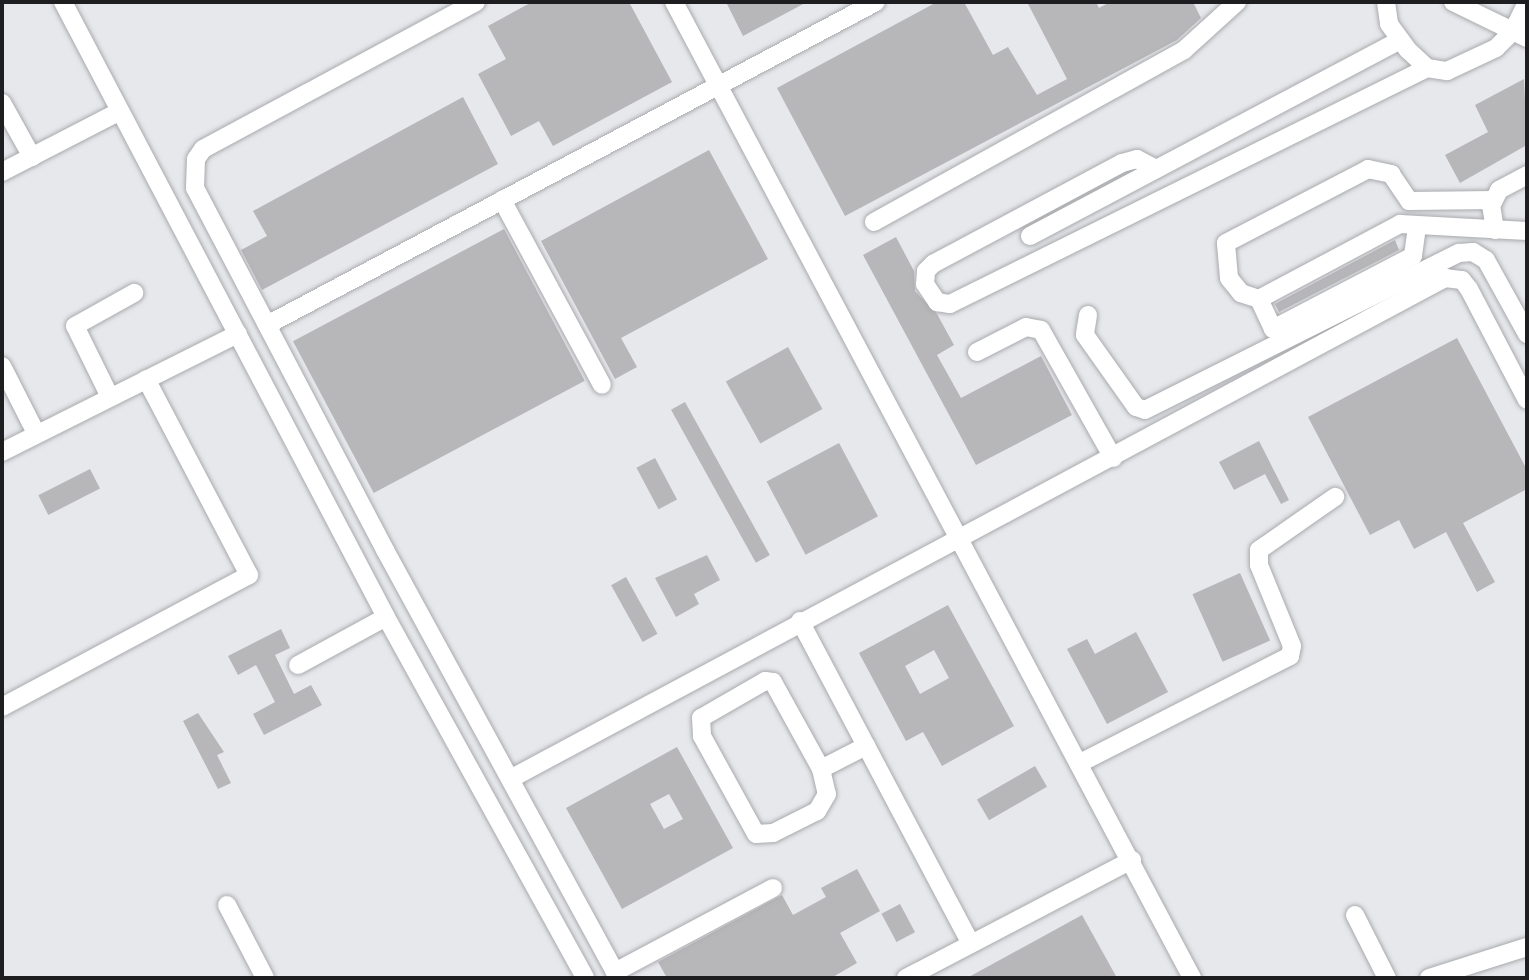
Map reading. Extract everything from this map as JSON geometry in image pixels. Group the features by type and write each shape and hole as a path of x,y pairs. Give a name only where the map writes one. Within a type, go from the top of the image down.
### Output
{"street":[{"path":"63,2 118,112 386,617 585,978"},
{"path":"476,2 219,139 196,159 198,198 616,975 773,888"},
{"path":"674,2 1192,978"},
{"path":"267,325 876,2"},
{"path":"874,222 1184,50 1237,2"},
{"path":"1386,2 1389,24 1427,68"},
{"path":"1453,2 1520,34"},
{"path":"1162,199 1153,171 1129,160 933,264 924,278 932,296 950,304 1427,68 1464,67 1484,57 1520,34 1527,2"},
{"path":"1030,236 1400,40"},
{"path":"2,103 32,157"},
{"path":"2,172 118,112"},
{"path":"1494,200 1409,201 1391,174 1368,169 1226,243 1229,278 1241,293 1259,299 1400,224 1527,231"},
{"path":"1495,230 1490,216 1499,190 1527,175"},
{"path":"502,200 602,385"},
{"path":"1019,217 1042,258"},
{"path":"1259,299 1273,329 1413,256 1417,227"},
{"path":"1088,315 1085,335 1136,407 1145,410 1459,253 1473,252 1486,260 1527,334"},
{"path":"512,778 957,536 1113,458 1445,278 1462,280 1469,289 1527,400"},
{"path":"110,397 75,326 134,293"},
{"path":"977,352 1026,327 1041,330 1113,458"},
{"path":"2,452 238,334"},
{"path":"2,366 36,433"},
{"path":"2,707 249,575 146,379"},
{"path":"1080,763 1290,656 1292,646 1259,565 1259,550 1335,497"},
{"path":"298,665 386,617"},
{"path":"800,621 971,944"},
{"path":"699,676 716,707"},
{"path":"773,682 821,769 827,794 817,811 773,833 756,834 702,736 701,718 716,707 773,682"},
{"path":"821,769 866,746"},
{"path":"906,978 1132,860"},
{"path":"227,905 265,978"},
{"path":"1355,915 1387,978"},
{"path":"1429,978 1527,947"}],"building":[{"path":"532,2 629,2 672,82 553,146 539,121 511,136 478,74 506,59 488,26"},
{"path":"726,2 807,2 743,36"},
{"path":"937,2 964,2 993,55 1008,47 1037,95 1067,79 1027,2 1096,2 1099,8 1110,2 1193,2 1201,18 1177,40 845,216 777,88"},
{"path":"1524,79 1527,145 1460,183 1445,155 1488,132 1475,105"},
{"path":"463,97 498,164 262,290 241,250 267,236 253,211"},
{"path":"709,150 768,259 621,338 637,367 615,379 541,241"},
{"path":"504,229 585,381 374,493 293,341"},
{"path":"896,237 914,271 915,291 937,314 954,345 937,355 961,398 1041,356 1072,415 976,465 863,255"},
{"path":"1395,240 1399,250 1279,312 1275,304"},
{"path":"1457,338 1527,470 1527,489 1463,523 1495,582 1477,592 1446,532 1414,549 1399,520 1370,535 1308,417"},
{"path":"788,347 822,409 760,444 726,381"},
{"path":"685,402 770,555 756,563 671,410"},
{"path":"1259,441 1289,500 1281,504 1265,474 1234,490 1219,462"},
{"path":"839,443 878,516 806,555 767,481"},
{"path":"655,458 677,499 659,509 636,468"},
{"path":"90,469 100,489 48,515 38,495"},
{"path":"707,555 720,580 694,594 699,604 676,617 655,578"},
{"path":"1240,573 1270,641 1223,662 1192,594"},
{"path":"626,577 658,634 643,642 611,585"},
{"path":"948,605 1014,726 942,766 923,732 906,741 859,653","holes":["934,650 949,678 920,694 905,666"]},
{"path":"281,629 290,648 275,655 294,694 311,685 322,705 264,735 253,714 275,702 256,665 238,675 228,656"},
{"path":"1136,632 1168,692 1107,724 1067,649 1087,639 1095,654"},
{"path":"198,713 224,752 217,755 231,783 218,789 183,721"},
{"path":"677,747 733,848 622,909 566,808","holes":["669,794 683,819 664,829 650,804"]},
{"path":"1035,766 1047,787 989,820 977,800"},
{"path":"857,869 880,911 840,933 857,963 831,978 667,978 658,962 782,895 793,915 826,897 821,888"},
{"path":"900,904 915,932 896,942 881,914"},
{"path":"1082,915 1117,978 967,978"}]}
